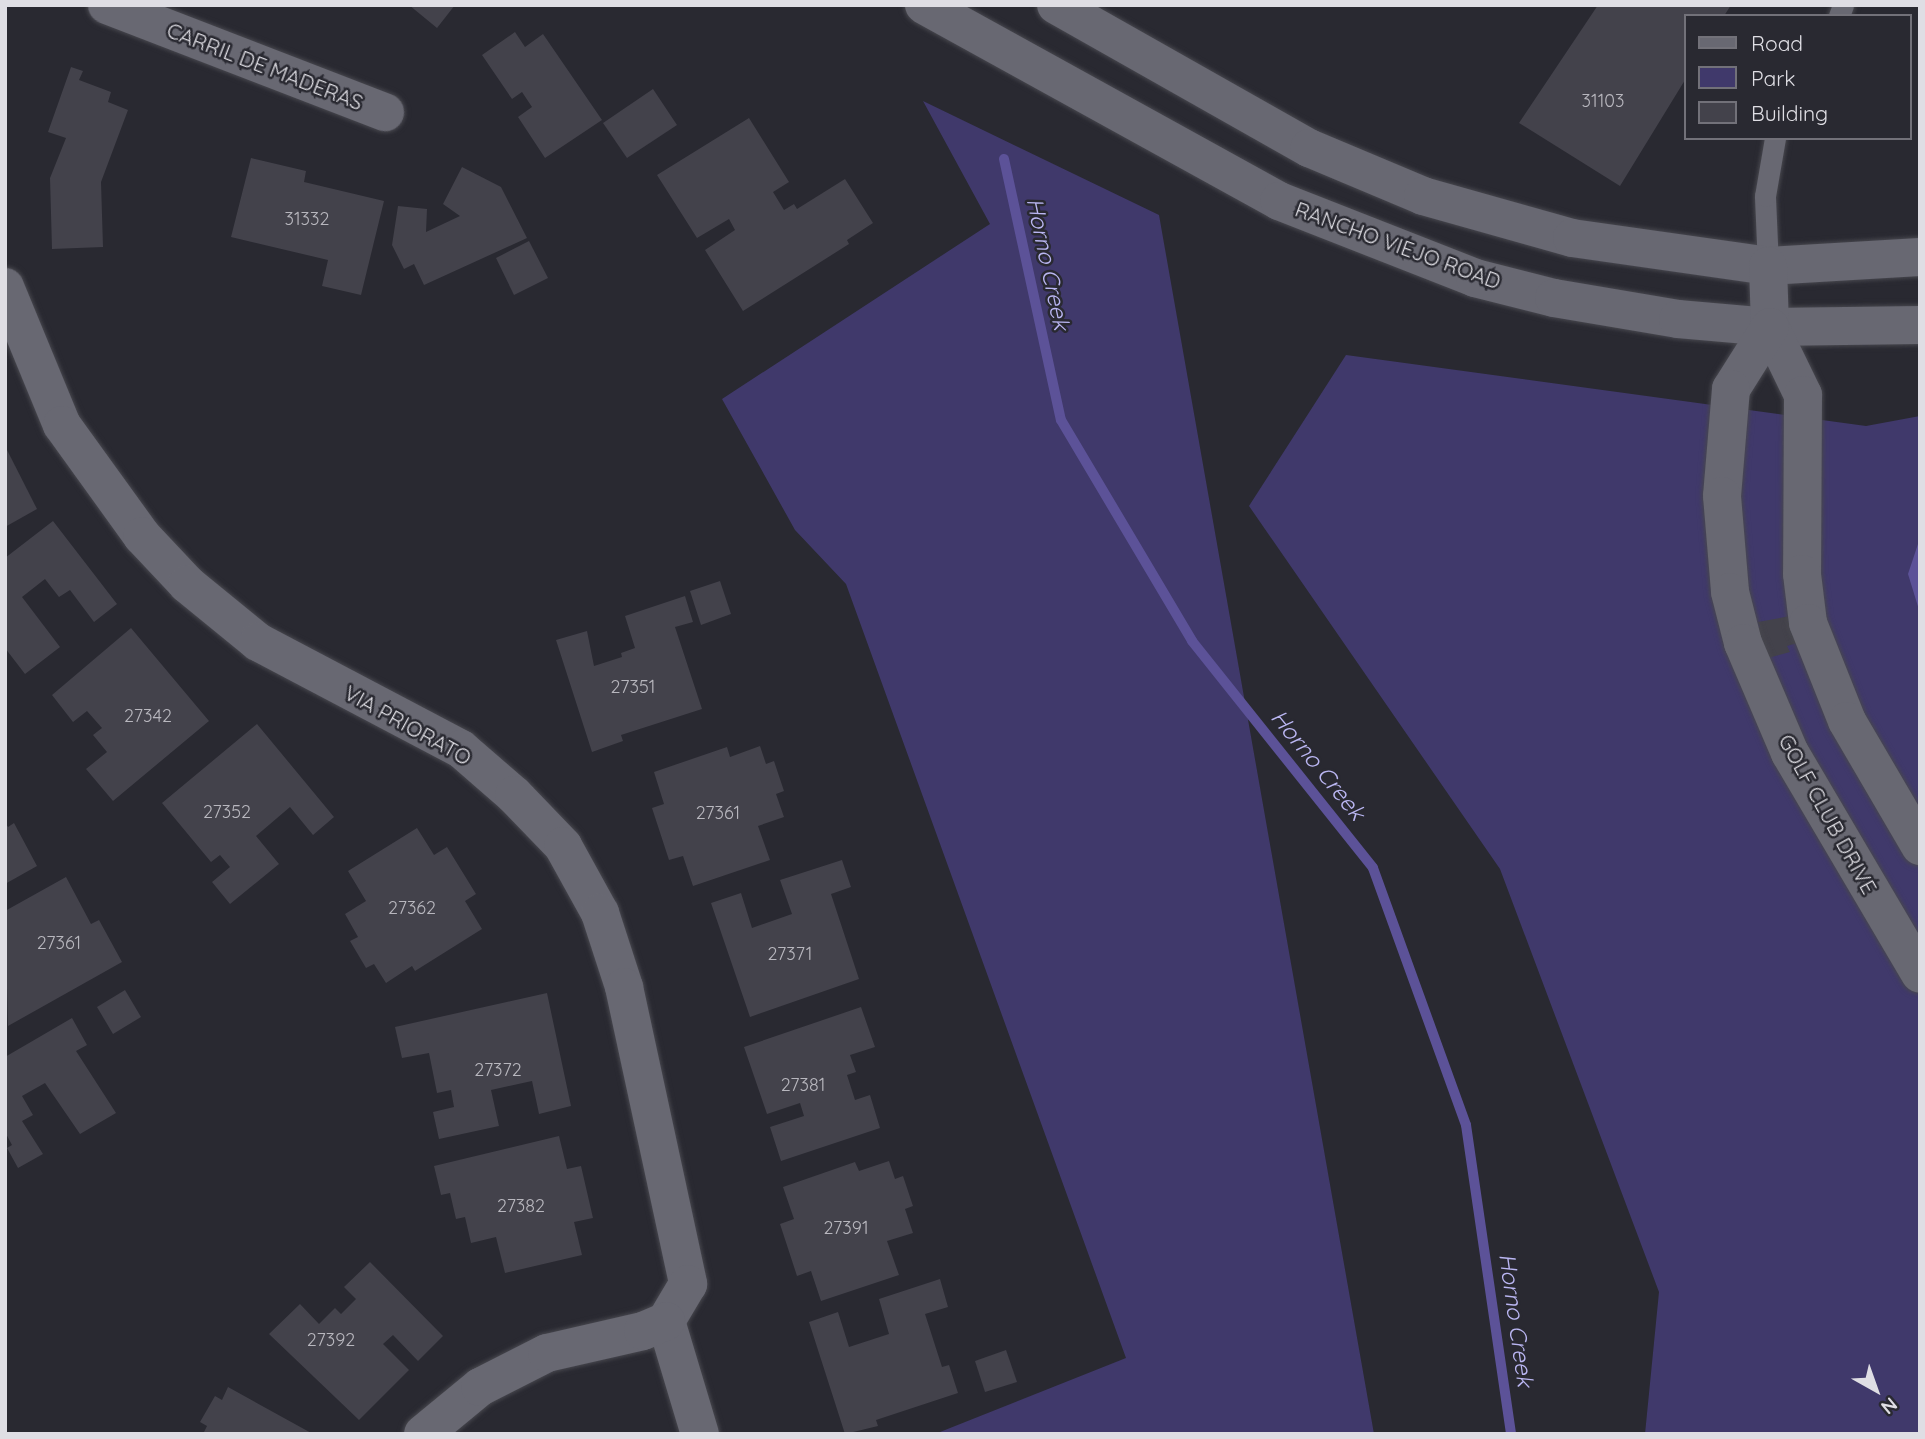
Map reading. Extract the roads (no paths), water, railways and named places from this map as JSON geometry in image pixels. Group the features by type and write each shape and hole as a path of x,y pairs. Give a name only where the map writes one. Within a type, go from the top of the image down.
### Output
{"street":[{"name":"CARRIL DE MADERAS","path":"107,5 385,112"},
{"name":"RANCHO VIEJO ROAD","path":"924,5 1279,201 1475,278 1554,298 1678,319 1770,327 1920,325"},
{"path":"1056,5 1309,148 1423,196 1572,238 1768,267 1920,257"},
{"path":"1768,267 1770,327 1803,395 1802,574 1808,624 1847,720 1920,846"},
{"name":"VIA PRIORATO","path":"5,286 62,425 142,536 187,584 258,642 461,750 514,795 563,846 600,913 624,987 688,1284 666,1321"},
{"name":"GOLF CLUB DRIVE","path":"1770,327 1731,389 1722,496 1730,592 1744,643 1790,753 1920,974"},
{"path":"423,1434 480,1387 547,1353 643,1331 666,1321 700,1434"}],"lane":[{"path":"1768,267 1765,196 1775,140"}],"waterway":[{"name":"Horno Creek","path":"1004,159 1061,420 1192,641 1373,868 1466,1125 1511,1434"}]}
